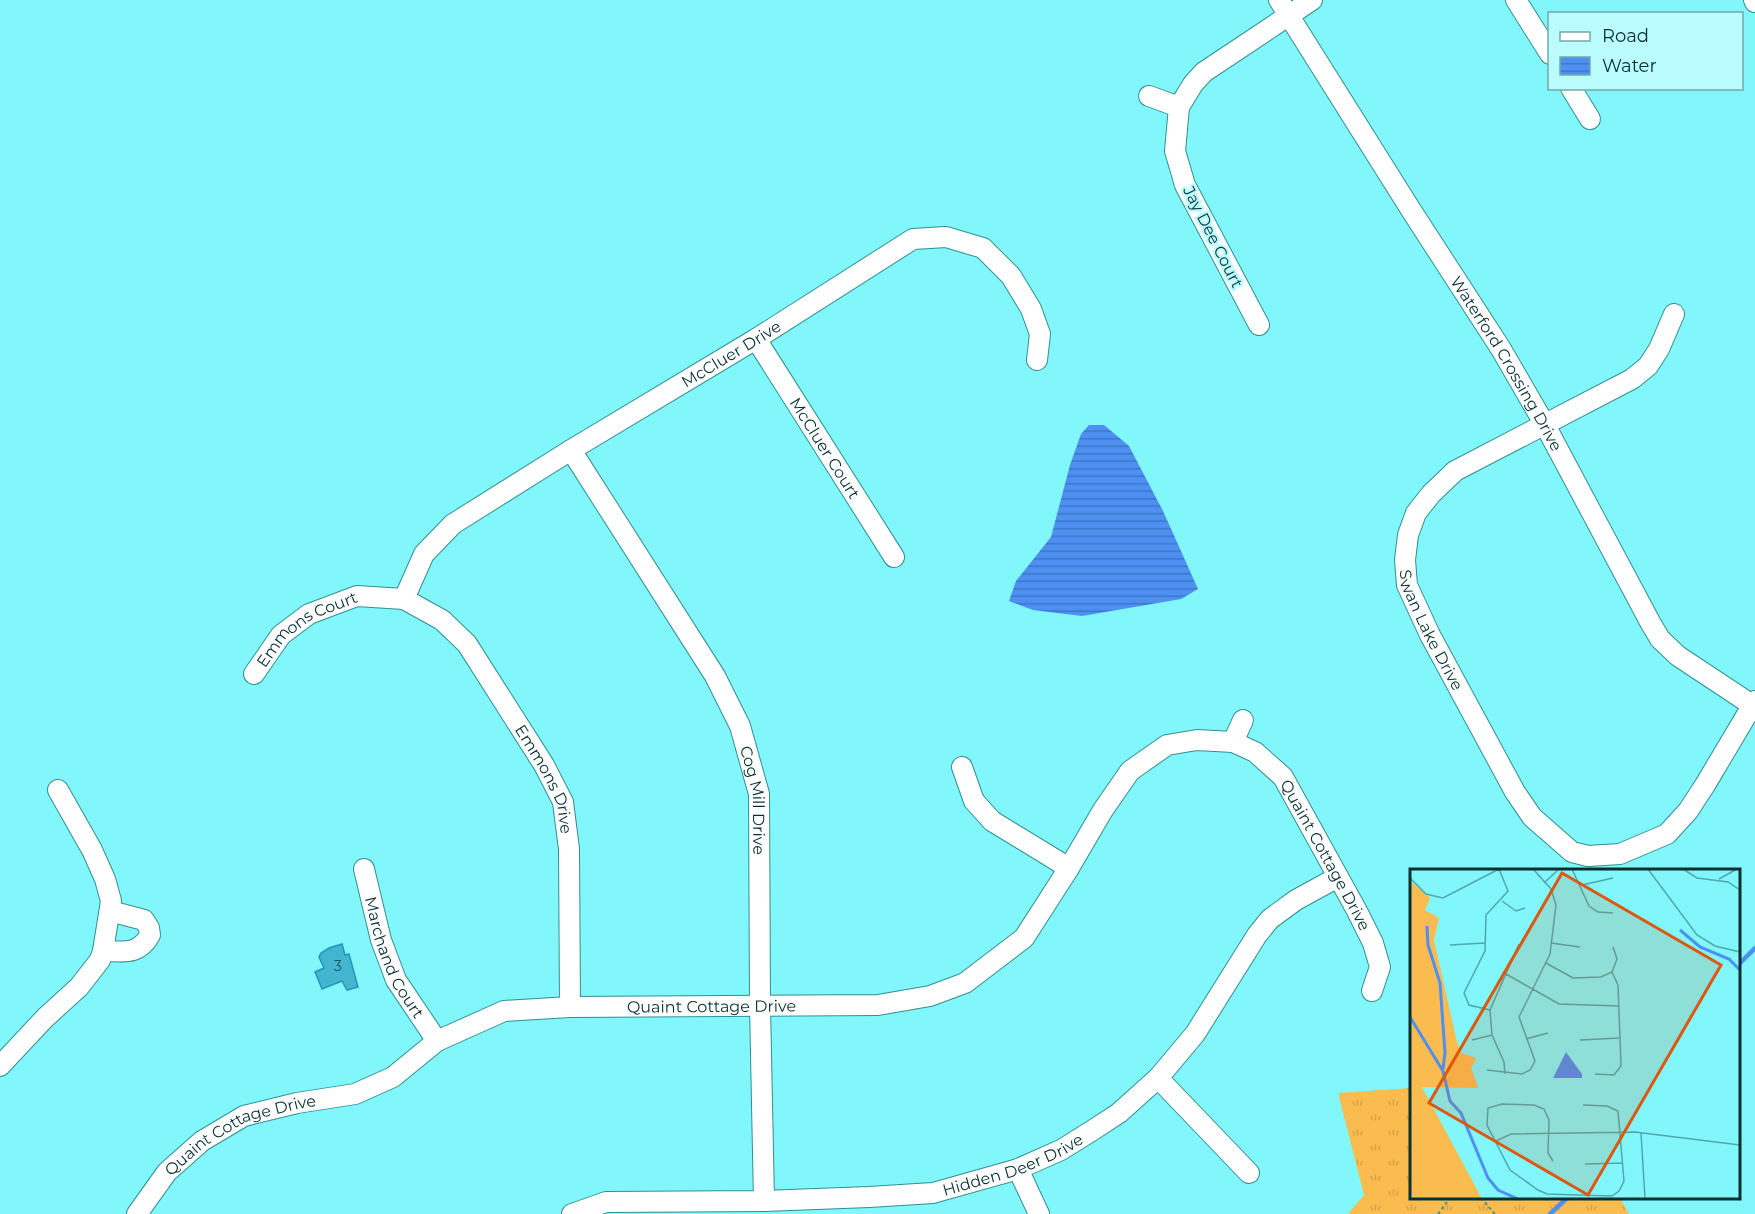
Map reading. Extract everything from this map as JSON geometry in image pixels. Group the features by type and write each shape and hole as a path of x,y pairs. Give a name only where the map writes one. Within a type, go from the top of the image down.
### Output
{"street":[{"path":"1149,96 1179,107 1193,84 1204,72 1284,8 1312,0"},
{"path":"1516,0 1548,51"},
{"name":"Waterford Crossing Drive","path":"1284,8 1501,349 1545,425 1660,639 1678,656 1754,703"},
{"path":"1572,90 1590,119"},
{"name":"Jay Dee Court","path":"1179,107 1175,151 1185,185 1259,325"},
{"name":"McCluer Drive","path":"404,599 424,554 453,524 756,339 913,239 946,237 983,248 1011,276 1031,309 1040,334 1037,360"},
{"name":"Swan Lake Drive","path":"1674,314 1659,349 1648,366 1632,379 1455,471 1431,494 1416,513 1408,535 1405,560 1407,585 1430,635 1510,783 1532,817 1587,863 1620,854 1667,834 1688,811 1706,785 1754,703"},
{"name":"McCluer Court","path":"756,339 894,557"},
{"name":"Cog Mill Drive","path":"571,450 710,669 740,726 759,794 764,1201"},
{"name":"Emmons Court","path":"254,674 281,635 309,614 357,596 404,599"},
{"name":"Emmons Drive","path":"404,599 442,620 467,644 543,765 562,802 569,849 570,1007"},
{"path":"1233,742 1243,720"},
{"name":"Quaint Cottage Drive","path":"137,1214 167,1172 201,1141 244,1116 297,1103 355,1094 393,1077 437,1041 504,1011 570,1007 878,1005 930,996 965,983 1024,938 1103,810 1130,771 1167,745 1197,740 1233,742 1255,752 1283,777 1368,932 1380,967 1372,991"},
{"path":"962,767 974,801 992,821 1069,868"},
{"path":"1,1063 79,987 100,960 103,951 111,902 105,879 58,790"},
{"name":"Marchand Court","path":"364,869 381,940 396,980 437,1041"},
{"name":"Hidden Deer Drive","path":"572,1214 606,1202 764,1201 933,1193 1018,1169 1061,1150 1110,1119 1158,1078 1195,1034 1257,935 1270,919 1296,900 1338,877"},
{"path":"103,951 141,948 150,935 144,920 110,912"},
{"path":"1158,1078 1249,1173"},
{"path":"1018,1169 1039,1214"}],"path":[{"path":"1438,1214 1449,1199"},
{"path":"1483,1199 1495,1214"}],"green space":[{"path":"1410,1088 1410,1199 1621,1199 1629,1214 1348,1214 1364,1195 1338,1093"}],"water":[{"path":"1089,425 1104,425 1129,446 1163,511 1198,589 1181,599 1082,616 1033,610 1009,601 1016,581 1051,537 1070,465 1081,434"}],"building":[{"path":"342,944 345,955 349,954 358,987 347,990 342,981 322,989 315,972 324,968 319,957 329,948"}],"waterway":[{"path":"1740,963 1755,948"},
{"path":"1550,1214 1566,1199"}]}
